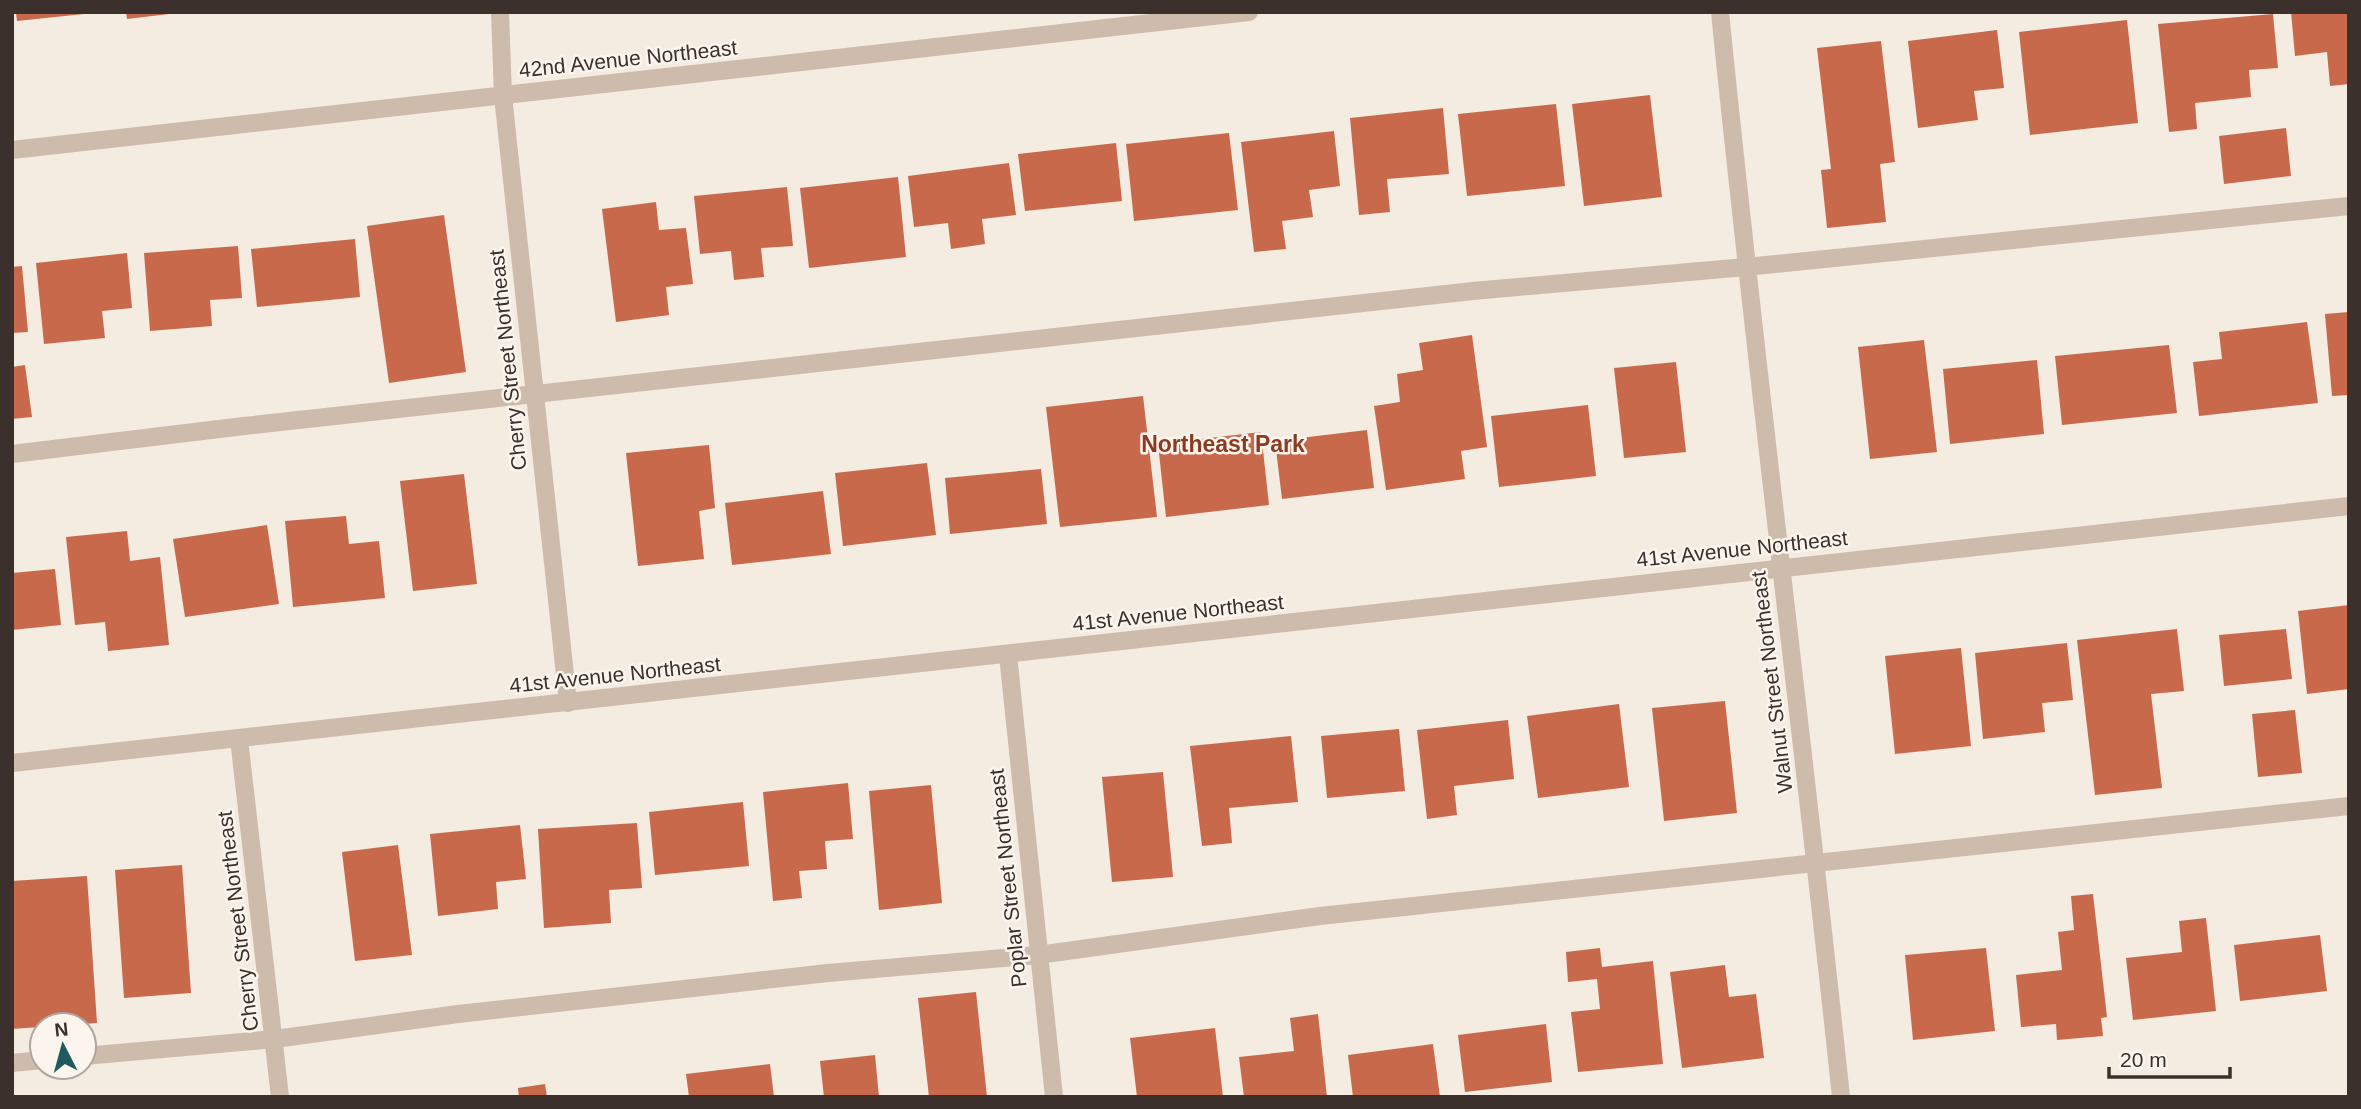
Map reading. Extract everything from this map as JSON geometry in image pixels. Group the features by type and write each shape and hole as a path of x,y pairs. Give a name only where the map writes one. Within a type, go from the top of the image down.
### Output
{"street":[{"name":"Cherry Street Northeast","path":"500,12 503,96 568,703"},
{"name":"42nd Avenue Northeast","path":"12,150 1249,12"},
{"name":"Walnut Street Northeast","path":"1720,12 1746,267 1817,864 1841,1097"},
{"path":"12,454 1473,291 1746,267 2349,206"},
{"name":"41st Avenue Northeast","path":"12,763 2349,506"},
{"name":"Poplar Street Northeast","path":"1008,655 1054,1097"},
{"name":"Cherry Street Northeast","path":"239,739 280,1097"},
{"path":"98,1055 275,1039 458,1014 814,975 1038,955 1320,916 2349,806"}],"building":[{"path":"16,12 84,12 84,14 17,21"},
{"path":"126,12 169,12 169,14 127,19"},
{"path":"2291,12 2349,12 2349,84 2330,86 2327,52 2295,56"},
{"path":"2273,14 2278,68 2249,70 2251,97 2195,103 2197,129 2169,132 2158,24"},
{"path":"2127,20 2138,123 2030,135 2019,32"},
{"path":"1997,30 2004,88 1974,91 1978,120 1918,128 1908,41"},
{"path":"1881,41 1895,162 1880,164 1886,222 1827,228 1821,170 1831,169 1817,48"},
{"path":"1650,95 1662,197 1584,206 1572,104"},
{"path":"1556,104 1565,186 1467,196 1458,114"},
{"path":"1443,108 1449,174 1387,179 1390,212 1359,215 1350,118"},
{"path":"2286,128 2291,176 2224,184 2219,136"},
{"path":"1334,131 1340,186 1309,190 1313,217 1282,221 1286,249 1254,252 1241,142"},
{"path":"1229,133 1238,210 1134,221 1126,144"},
{"path":"1116,143 1122,201 1025,211 1018,154"},
{"path":"1009,163 1016,215 982,219 985,244 951,249 948,223 914,227 908,176"},
{"path":"898,177 906,257 809,268 800,188"},
{"path":"787,187 793,246 761,248 764,277 734,280 731,251 700,254 694,196"},
{"path":"656,202 659,230 686,228 693,284 666,287 669,315 616,322 602,209"},
{"path":"444,215 466,372 389,383 367,226"},
{"path":"355,239 360,297 257,307 251,249"},
{"path":"238,246 242,298 210,300 212,326 150,331 144,253"},
{"path":"127,253 132,308 102,311 105,338 44,344 36,263"},
{"path":"22,266 28,332 12,333 12,267"},
{"path":"2349,312 2349,395 2332,396 2325,314"},
{"path":"2307,322 2318,403 2199,416 2193,362 2222,359 2219,332"},
{"path":"1472,335 1487,447 1461,451 1465,479 1386,490 1374,406 1400,402 1397,374 1423,370 1419,343"},
{"path":"1924,340 1937,452 1870,459 1858,347"},
{"path":"2169,345 2177,413 2062,425 2055,356"},
{"path":"2037,360 2044,434 1950,444 1943,369"},
{"path":"1676,362 1686,452 1624,458 1614,368"},
{"path":"25,365 32,417 12,419 12,367"},
{"path":"1143,396 1157,517 1060,527 1046,407"},
{"path":"1588,405 1596,476 1499,487 1491,416"},
{"path":"1367,430 1374,488 1282,499 1275,441"},
{"path":"1261,432 1269,505 1166,517 1158,444"},
{"path":"709,445 715,508 699,511 704,559 638,566 626,453"},
{"path":"927,463 936,535 843,546 835,473"},
{"path":"1041,469 1047,524 950,534 945,478"},
{"path":"464,474 477,584 413,591 400,481"},
{"path":"823,491 831,554 732,565 725,503"},
{"path":"346,516 349,544 379,541 385,598 293,607 285,521"},
{"path":"267,525 279,604 185,617 173,539"},
{"path":"127,531 130,561 160,557 169,645 108,651 105,622 75,625 66,537"},
{"path":"55,569 61,625 12,630 12,573"},
{"path":"2349,605 2349,689 2307,694 2298,611"},
{"path":"2177,629 2184,691 2151,694 2162,788 2095,795 2077,640"},
{"path":"2286,629 2292,679 2224,686 2219,635"},
{"path":"2067,643 2073,700 2042,703 2045,732 1983,739 1975,653"},
{"path":"1961,648 1971,746 1895,754 1885,656"},
{"path":"1725,701 1737,813 1664,821 1652,708"},
{"path":"1619,704 1629,787 1538,798 1527,716"},
{"path":"2295,710 2302,773 2258,777 2252,714"},
{"path":"1508,720 1514,779 1454,786 1457,815 1427,819 1417,730"},
{"path":"1399,729 1405,791 1327,798 1321,736"},
{"path":"1291,736 1298,802 1229,808 1232,843 1202,846 1190,746"},
{"path":"1163,772 1173,877 1112,882 1102,777"},
{"path":"848,783 853,839 825,841 827,869 799,871 802,898 773,901 763,792"},
{"path":"931,785 942,903 879,910 869,791"},
{"path":"743,802 749,866 655,875 649,812"},
{"path":"637,823 642,888 609,890 611,923 544,928 538,829"},
{"path":"520,825 526,879 496,882 498,909 438,916 430,834"},
{"path":"398,845 412,955 355,961 342,852"},
{"path":"182,865 191,993 124,998 115,870"},
{"path":"87,876 96,1011 28,1011 28,1028 12,1029 12,881"},
{"path":"2093,894 2107,1017 2101,1018 2103,1036 2057,1040 2056,1024 2021,1027 2016,975 2062,970 2058,932 2074,930 2071,896"},
{"path":"2206,918 2216,1011 2133,1020 2126,958 2182,952 2179,921"},
{"path":"2320,935 2327,991 2240,1001 2234,945"},
{"path":"1600,948 1602,967 1653,961 1663,1064 1578,1072 1571,1012 1600,1009 1597,979 1568,982 1566,952"},
{"path":"1986,948 1995,1031 1913,1040 1905,955"},
{"path":"1725,965 1729,997 1756,994 1764,1058 1682,1068 1670,972"},
{"path":"976,992 987,1097 929,1097 918,998"},
{"path":"1318,1014 1327,1097 1244,1097 1239,1057 1294,1051 1290,1018"},
{"path":"1546,1024 1552,1082 1465,1092 1458,1035"},
{"path":"1215,1028 1223,1097 1137,1097 1130,1038"},
{"path":"1433,1044 1440,1097 1353,1097 1348,1055"},
{"path":"875,1055 879,1097 824,1097 820,1061"},
{"path":"770,1064 774,1097 689,1097 686,1074"},
{"path":"545,1084 547,1097 519,1097 518,1088"}],"district":[{"name":"Northeast Park","path":"1223,444"}]}
